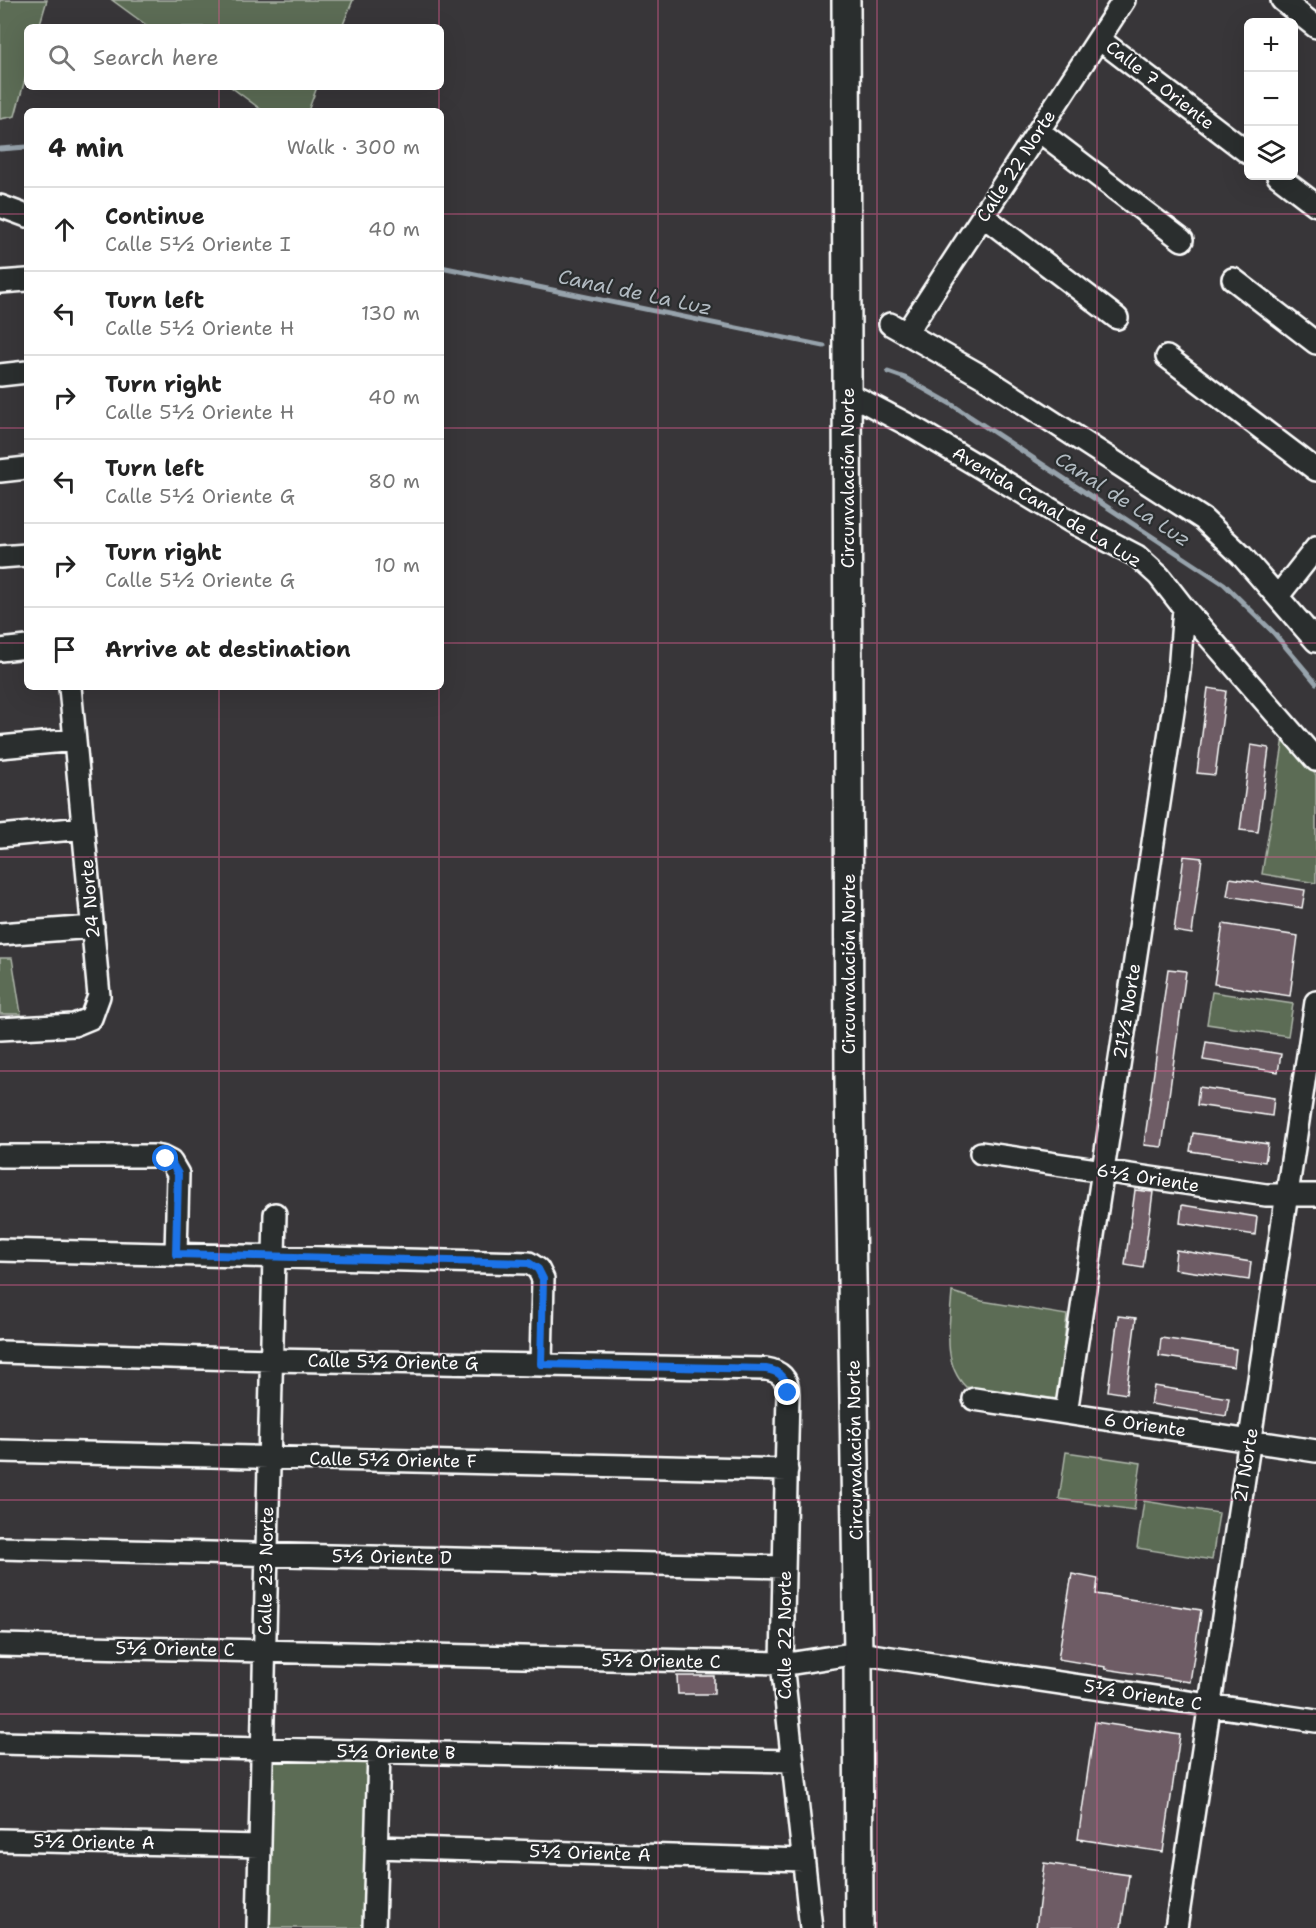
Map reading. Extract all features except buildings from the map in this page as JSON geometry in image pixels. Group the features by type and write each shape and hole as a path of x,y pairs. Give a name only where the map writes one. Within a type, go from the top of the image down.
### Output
{"main road":[{"name":"Circunvalación Norte","path":"846,0 849,1087 858,1653 859,1928"}],"street":[{"name":"Calle 22 Norte","path":"1124,0 983,216 898,328 985,378 1203,519 1235,549 1278,596"},
{"path":"1282,0 1316,27"},
{"name":"Calle 7 Oriente","path":"1099,39 1244,150"},
{"path":"1039,131 1182,240"},
{"path":"1283,180 1316,205"},
{"path":"0,206 24,218"},
{"path":"983,216 1118,318"},
{"path":"1233,279 1316,343"},
{"path":"0,282 24,280"},
{"path":"1167,357 1316,470"},
{"path":"0,375 24,372"},
{"name":"Avenida Canal de La Luz","path":"848,394 916,429 1072,522 1137,556 1159,576 1316,760"},
{"path":"0,471 24,468"},
{"path":"0,557 24,555"},
{"path":"1312,561 1278,596 1316,641"},
{"name":"21½ Norte","path":"1066,1413 1179,672 1184,608"},
{"path":"0,650 24,647"},
{"name":"24 Norte","path":"0,1029 74,1025 92,1018 99,996 70,690"},
{"path":"0,747 75,740"},
{"path":"0,836 83,828"},
{"path":"0,934 93,927"},
{"name":"21 Norte","path":"1176,1928 1316,1002"},
{"name":"6½ Oriente","path":"981,1153 1266,1196 1316,1195"},
{"path":"0,1156 155,1156 166,1159 171,1162 178,1174 176,1254"},
{"name":"Calle 23 Norte","path":"258,1928 275,1214"},
{"path":"0,1250 529,1263 538,1269 543,1279 541,1364"},
{"name":"Calle 5½ Oriente G","path":"0,1352 271,1360 766,1369 779,1372 784,1377"},
{"name":"Calle 22 Norte","path":"784,1377 788,1387 782,1664 811,1928"},
{"name":"6 Oriente","path":"974,1399 1316,1450"},
{"name":"Calle 5½ Oriente F","path":"0,1451 787,1470"},
{"name":"5½ Oriente D","path":"0,1548 784,1567"},
{"name":"5½ Oriente C","path":"0,1645 782,1664 858,1653 1316,1721"},
{"name":"5½ Oriente B","path":"0,1743 792,1761"},
{"path":"374,1928 378,1752"},
{"name":"5½ Oriente A","path":"0,1840 260,1846"},
{"name":"5½ Oriente A","path":"376,1847 803,1860"}],"green space":[{"path":"0,0 47,0 40,24 24,24 24,83 15,116 0,119"},
{"path":"112,0 353,0 343,24 145,24"},
{"path":"235,90 316,90 309,108 259,108"},
{"path":"1284,738 1316,775 1316,883 1262,874"},
{"path":"0,958 12,958 21,1014 0,1014"},
{"path":"1212,992 1293,1004 1288,1036 1207,1024"},
{"path":"952,1292 982,1301 1067,1315 1058,1399 966,1387 958,1377 950,1355 949,1329"},
{"path":"1066,1452 1141,1463 1134,1510 1059,1499"},
{"path":"1144,1501 1219,1513 1212,1560 1137,1548"},
{"path":"270,1760 368,1762 364,1928 265,1928"}],"waterway":[{"name":"Canal de La Luz","path":"0,149 24,147"},
{"name":"Canal de La Luz","path":"444,268 824,346"},
{"name":"Canal de La Luz","path":"888,372 905,378 951,404 1224,584 1273,632 1316,683"}],"route":[{"path":"166,1159 171,1162 178,1174 176,1254 529,1263 538,1269 543,1279 541,1364 766,1369 779,1372 784,1377 788,1393"}]}
